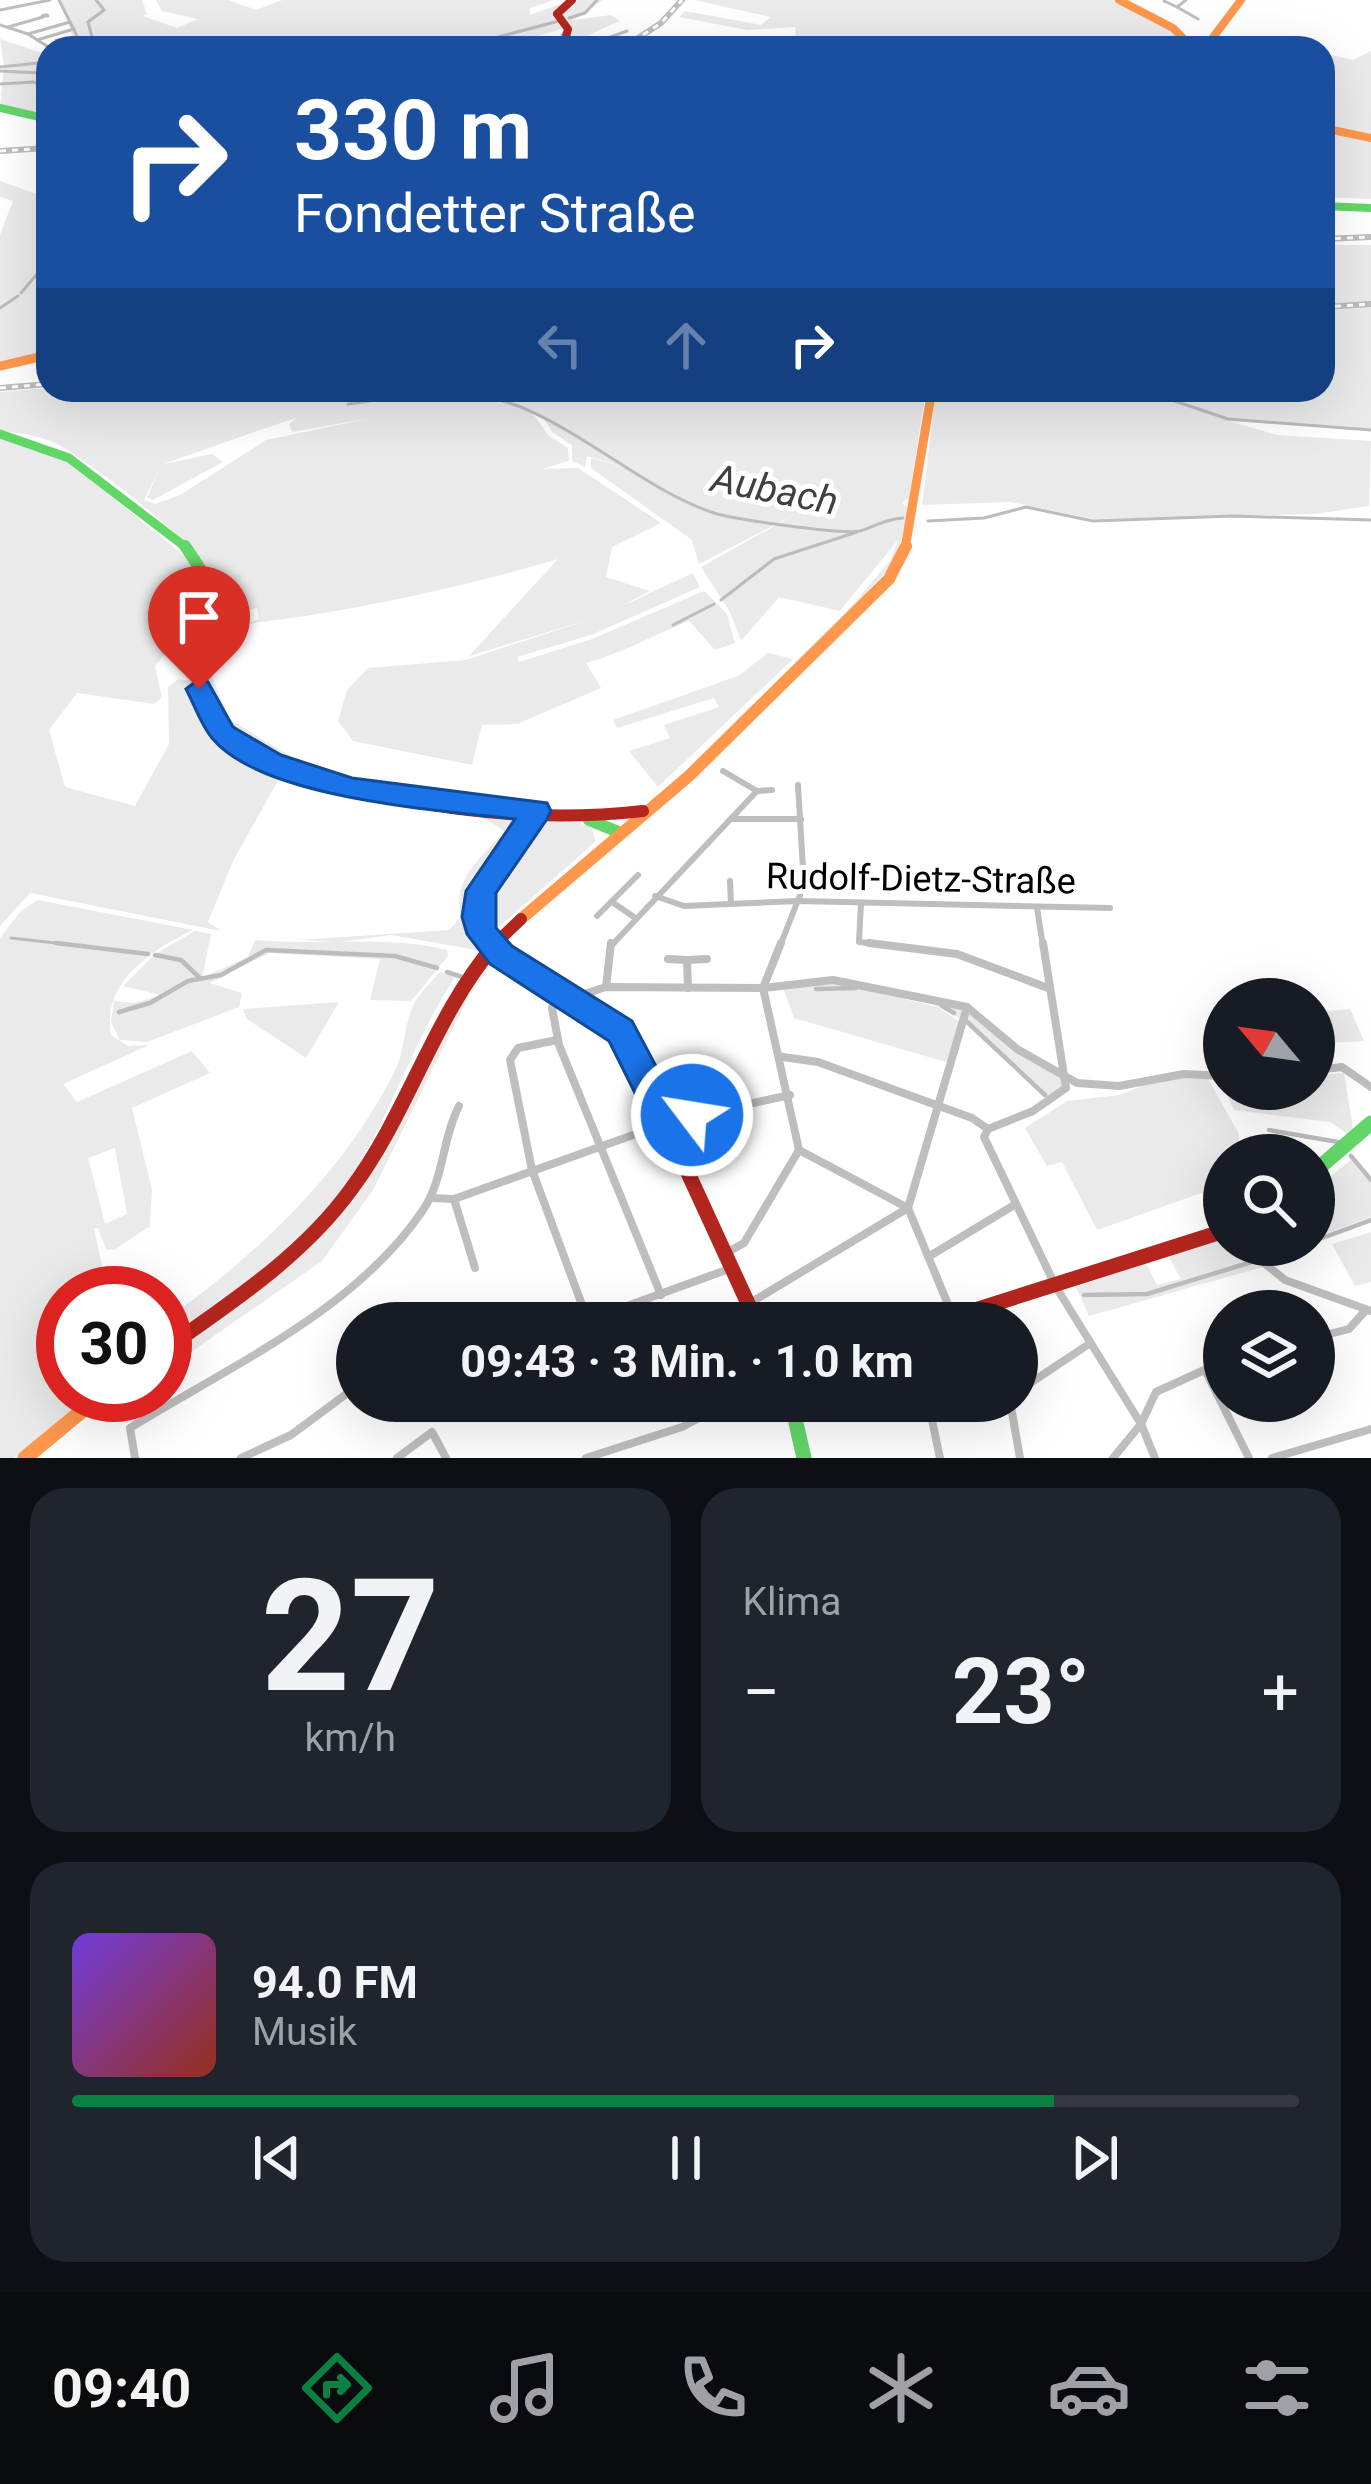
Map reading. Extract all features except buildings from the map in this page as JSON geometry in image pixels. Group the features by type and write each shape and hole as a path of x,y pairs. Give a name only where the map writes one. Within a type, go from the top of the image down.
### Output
{"main road":[{"path":"564,36 557,16 572,0"},
{"path":"1119,0 1184,36"},
{"path":"1208,36 1241,0"},
{"path":"0,108 36,116"},
{"path":"1335,130 1371,138"},
{"path":"1335,204 1371,206"},
{"path":"0,368 36,360"},
{"path":"192,1330 273,1272 340,1205 372,1158 446,1006 512,924 654,806 898,567 913,524 930,402"},
{"path":"0,434 38,440 71,458 208,571 212,589 195,671 211,719 232,740 272,762 351,789 573,815 601,821 621,833"},
{"path":"601,821 654,806"},
{"path":"536,811 478,899 482,934 501,955 621,1031 667,1122 746,1302"},
{"path":"589,859 604,837 601,821"},
{"path":"1335,1154 1371,1123"},
{"path":"1006,1302 1203,1238"},
{"path":"25,1458 68,1422"},
{"path":"795,1422 801,1457"}],"street":[{"path":"0,10 50,0"},
{"path":"59,0 75,36"},
{"path":"1178,7 1186,0"},
{"path":"1164,1 1198,19"},
{"path":"8,27 43,17"},
{"path":"28,34 70,22"},
{"path":"0,25 36,39"},
{"path":"50,36 74,29"},
{"path":"614,36 626,32"},
{"path":"0,69 36,64"},
{"path":"0,69 36,73"},
{"path":"722,771 757,791 772,790"},
{"path":"725,1253 740,1247 799,1150 763,988 804,885 798,785"},
{"path":"606,987 611,943 757,791"},
{"path":"731,819 801,819"},
{"path":"597,916 638,875"},
{"name":"Rudolf-Dietz-Straße","path":"730,881 731,903"},
{"name":"Rudolf-Dietz-Straße","path":"655,896 684,906 798,901 1110,908"},
{"path":"612,902 634,916"},
{"path":"861,903 860,942 957,954 1048,988"},
{"path":"1036,908 1066,1088 1033,1111 988,1130 984,1137 1056,1287 1142,1424 1155,1458"},
{"path":"472,952 501,955"},
{"path":"668,959 707,959"},
{"path":"687,960 688,988"},
{"path":"661,1295 557,1040 552,1008 566,995 606,987 763,988 833,980 967,1007 1017,1049 1066,1077 1119,1086 1158,1076 1203,1076"},
{"path":"946,1302 908,1208 967,1007"},
{"path":"557,1040 518,1048 510,1060 532,1170 577,1302"},
{"path":"782,1057 818,1062 937,1105 988,1130"},
{"path":"1335,1068 1342,1067 1371,1087"},
{"path":"667,1122 790,1095"},
{"path":"135,1458 130,1428 371,1268 430,1198 459,1106"},
{"path":"430,1198 454,1199 633,1135"},
{"path":"799,1150 908,1208"},
{"path":"454,1199 475,1268"},
{"path":"928,1258 1016,1204"},
{"path":"752,1302 908,1208"},
{"path":"1268,1266 1285,1280 1369,1311 1349,1329 1335,1333"},
{"path":"641,1302 732,1268"},
{"path":"1038,1378 1089,1343"},
{"path":"1113,1458 1142,1424 1156,1392 1203,1369"},
{"path":"242,1458 291,1435 336,1402"},
{"path":"586,1458 690,1422"},
{"path":"932,1422 940,1458"},
{"path":"1014,1422 1020,1458"},
{"path":"1231,1422 1249,1458"},
{"path":"1272,1458 1371,1429"},
{"path":"397,1458 432,1432 446,1458"}],"shaded area":[{"path":"61,0 142,0 147,14 143,16 177,28 198,19 162,11 156,0 228,0 256,10 282,0 554,0 530,8 530,15 571,0 603,0 574,20 611,15 620,21 586,36 570,36 565,28 539,36 72,36"},
{"path":"694,0 1115,0 1178,36 796,36 795,27 748,30 679,17 685,11 761,25 771,17"},
{"path":"0,39 36,51 36,114 0,107 4,66"},
{"path":"1371,51 1371,137 1335,130 1335,56 1353,60"},
{"path":"1335,132 1371,139 1371,199 1335,198"},
{"path":"0,181 36,194 36,354 0,362 0,235 13,201 0,197"},
{"path":"1335,245 1371,245 1371,302 1335,304"},
{"path":"1371,306 1371,429 1229,421 1277,435 1371,441 1369,506 1315,514 1094,519 1010,502 922,505 935,402 1335,402 1335,308"},
{"path":"36,389 36,402 924,402 909,497 902,503 910,510 893,565 837,623 889,562 898,540 840,611 779,597 741,641 730,612 701,567 796,514 699,564 692,540 591,468 591,458 635,470 587,456 585,467 572,461 572,445 552,432 541,414 533,414 549,436 568,448 569,461 542,469 578,468 661,523 612,547 606,577 650,591 620,607 693,573 700,587 591,635 517,657 519,662 592,639 704,591 727,614 735,643 715,650 689,621 586,663 601,688 517,724 482,725 472,765 353,741 338,721 347,690 368,668 466,660 588,620 469,656 558,559 365,606 246,624 259,619 257,608 207,623 216,584 192,550 145,507 72,453 42,438 0,431 0,392","holes":["298,417 289,424 292,432 371,418 266,440 180,495 155,504 144,500 161,466 147,497 153,500 223,462 212,454 163,464"]},
{"path":"0,437 67,460 193,563 205,582 191,641 174,643 155,666 162,697 154,704 77,693 49,730 65,787 135,806 169,744 168,687 178,679 194,681 217,729 256,760 305,780 357,793 354,799 281,775 233,861 208,922 221,931 30,893 0,926"},
{"path":"768,653 793,659 658,787 629,751 670,738 664,725 719,707 714,698 617,728 613,720 738,676"},
{"path":"209,669 229,719 292,757 363,781 360,786 291,768 241,742 222,726 210,704 200,672"},
{"path":"365,795 515,813 525,820 492,863 477,894 475,926 482,944 477,950 391,935 341,942 297,940 449,930 461,917 464,881 504,832 457,810 364,799"},
{"path":"559,817 591,827 596,841 491,934 481,905 495,874 537,820"},
{"path":"38,900 193,930 132,970 114,999 111,1035 128,1046 149,1045 63,1084 77,1102 192,1051 210,1073 132,1108 152,1190 150,1226 114,1250 106,1249 98,1228 94,1229 102,1266 36,1266 36,1422 56,1422 14,1458 0,1458 0,938 22,910","holes":["115,1148 127,1214 105,1224 88,1158"]},
{"path":"195,931 211,934 202,978 248,957 255,940 399,943 447,950 448,956 411,1001 370,1000 380,959 269,953 210,983 242,993 239,1007 147,1042 120,1040 111,1022 114,1001 135,1003 160,995 123,986 155,954"},
{"path":"480,966 488,969 468,998 373,1190 322,1261 192,1351 192,1338 291,1264 356,1195 389,1141"},
{"path":"440,972 455,977 344,1188 274,1260 192,1321 192,1299 295,1210 350,1144 395,1071 409,1016"},
{"path":"833,980 966,1007 1017,1049 1056,1067 1066,1088 1050,1100 976,1030 956,1016 935,1006 911,998 885,994 937,1007 960,1022 946,1062 794,1018 782,985"},
{"path":"339,1002 306,1058 247,1019 243,1009"},
{"path":"1350,1009 1364,1041 1335,1043 1335,1010"},
{"path":"1344,1073 1353,1129 1348,1134 1330,1122 1234,1110 1335,1110 1335,1074"},
{"path":"1203,1078 1203,1110 1225,1110 1239,1134 1203,1134 1203,1192 1097,1230 1062,1162 1047,1166 1025,1128 1067,1101 1119,1095 1155,1081"},
{"path":"1351,1160 1371,1184 1371,1217 1335,1230 1335,1173"},
{"path":"1371,1232 1371,1282 1355,1286 1335,1243"},
{"path":"1203,1244 1203,1266 1263,1267 1089,1316 1076,1287 1146,1263 1157,1285 1181,1279 1168,1256"}],"waterway":[{"path":"92,36 88,22 104,10 96,0"},
{"path":"569,18 585,13 597,0"},
{"path":"502,36 559,21"},
{"path":"0,84 36,83"},
{"path":"21,293 36,275"},
{"path":"0,308 18,296"},
{"name":"Aubach","path":"348,404 362,402"},
{"name":"Aubach","path":"505,402 553,423 680,499 714,513 850,532 903,518"},
{"path":"1178,402 1228,419 1371,430"},
{"name":"Aubach","path":"928,521 984,518 1026,507 1093,521 1232,516 1371,520"},
{"name":"Aubach","path":"721,600 774,559 857,532"},
{"name":"Aubach","path":"673,625 714,604"},
{"path":"11,938 66,944"},
{"path":"56,943 66,944"},
{"path":"66,944 82,946"},
{"path":"66,944 148,954"},
{"path":"119,1012 150,1003 188,981 221,975 266,950 395,956 437,968"},
{"path":"155,955 181,960 200,978"},
{"path":"447,972 462,977"},
{"path":"816,989 856,988"},
{"path":"942,1006 954,1013"},
{"path":"965,1020 1045,1095"},
{"path":"1269,1130 1338,1142"},
{"path":"1351,1156 1371,1180"},
{"path":"1335,1233 1371,1220"},
{"path":"1084,1295 1147,1294 1239,1266"}],"railway":[{"path":"641,36 682,0"},
{"path":"0,151 36,149"},
{"path":"1335,238 1371,237"},
{"path":"1335,306 1371,304"},
{"path":"0,388 36,385"}],"traffic: fast":[{"path":"0,108 36,116"},
{"path":"1335,206 1371,208"},
{"path":"0,434 47,447 90,471 140,507 201,563 211,593 200,666 211,708 238,740 300,773"},
{"path":"589,820 621,833"},
{"path":"1335,1154 1371,1123"},
{"path":"796,1422 804,1458"}],"traffic: slow":[{"path":"1119,0 1181,36"},
{"path":"1214,36 1241,0"},
{"path":"1335,130 1371,138"},
{"path":"0,366 36,358"},
{"path":"521,919 689,776 889,579 911,536 930,402"},
{"path":"25,1458 68,1422"}],"traffic: jam":[{"path":"566,36 568,29 557,14 572,0"},
{"path":"300,773 377,794 470,810 565,816 643,811"},
{"path":"536,811 482,888 477,914 485,936 504,956 626,1038 747,1302"},
{"path":"192,1330 279,1264 330,1216 372,1158 453,1001 495,944 521,919"},
{"path":"1000,1302 1203,1238"}],"route":[{"path":"199,689 211,719 224,734 251,753 329,783 536,811 481,891 477,917 482,934 501,955 621,1031 667,1122 692,1115"}]}
